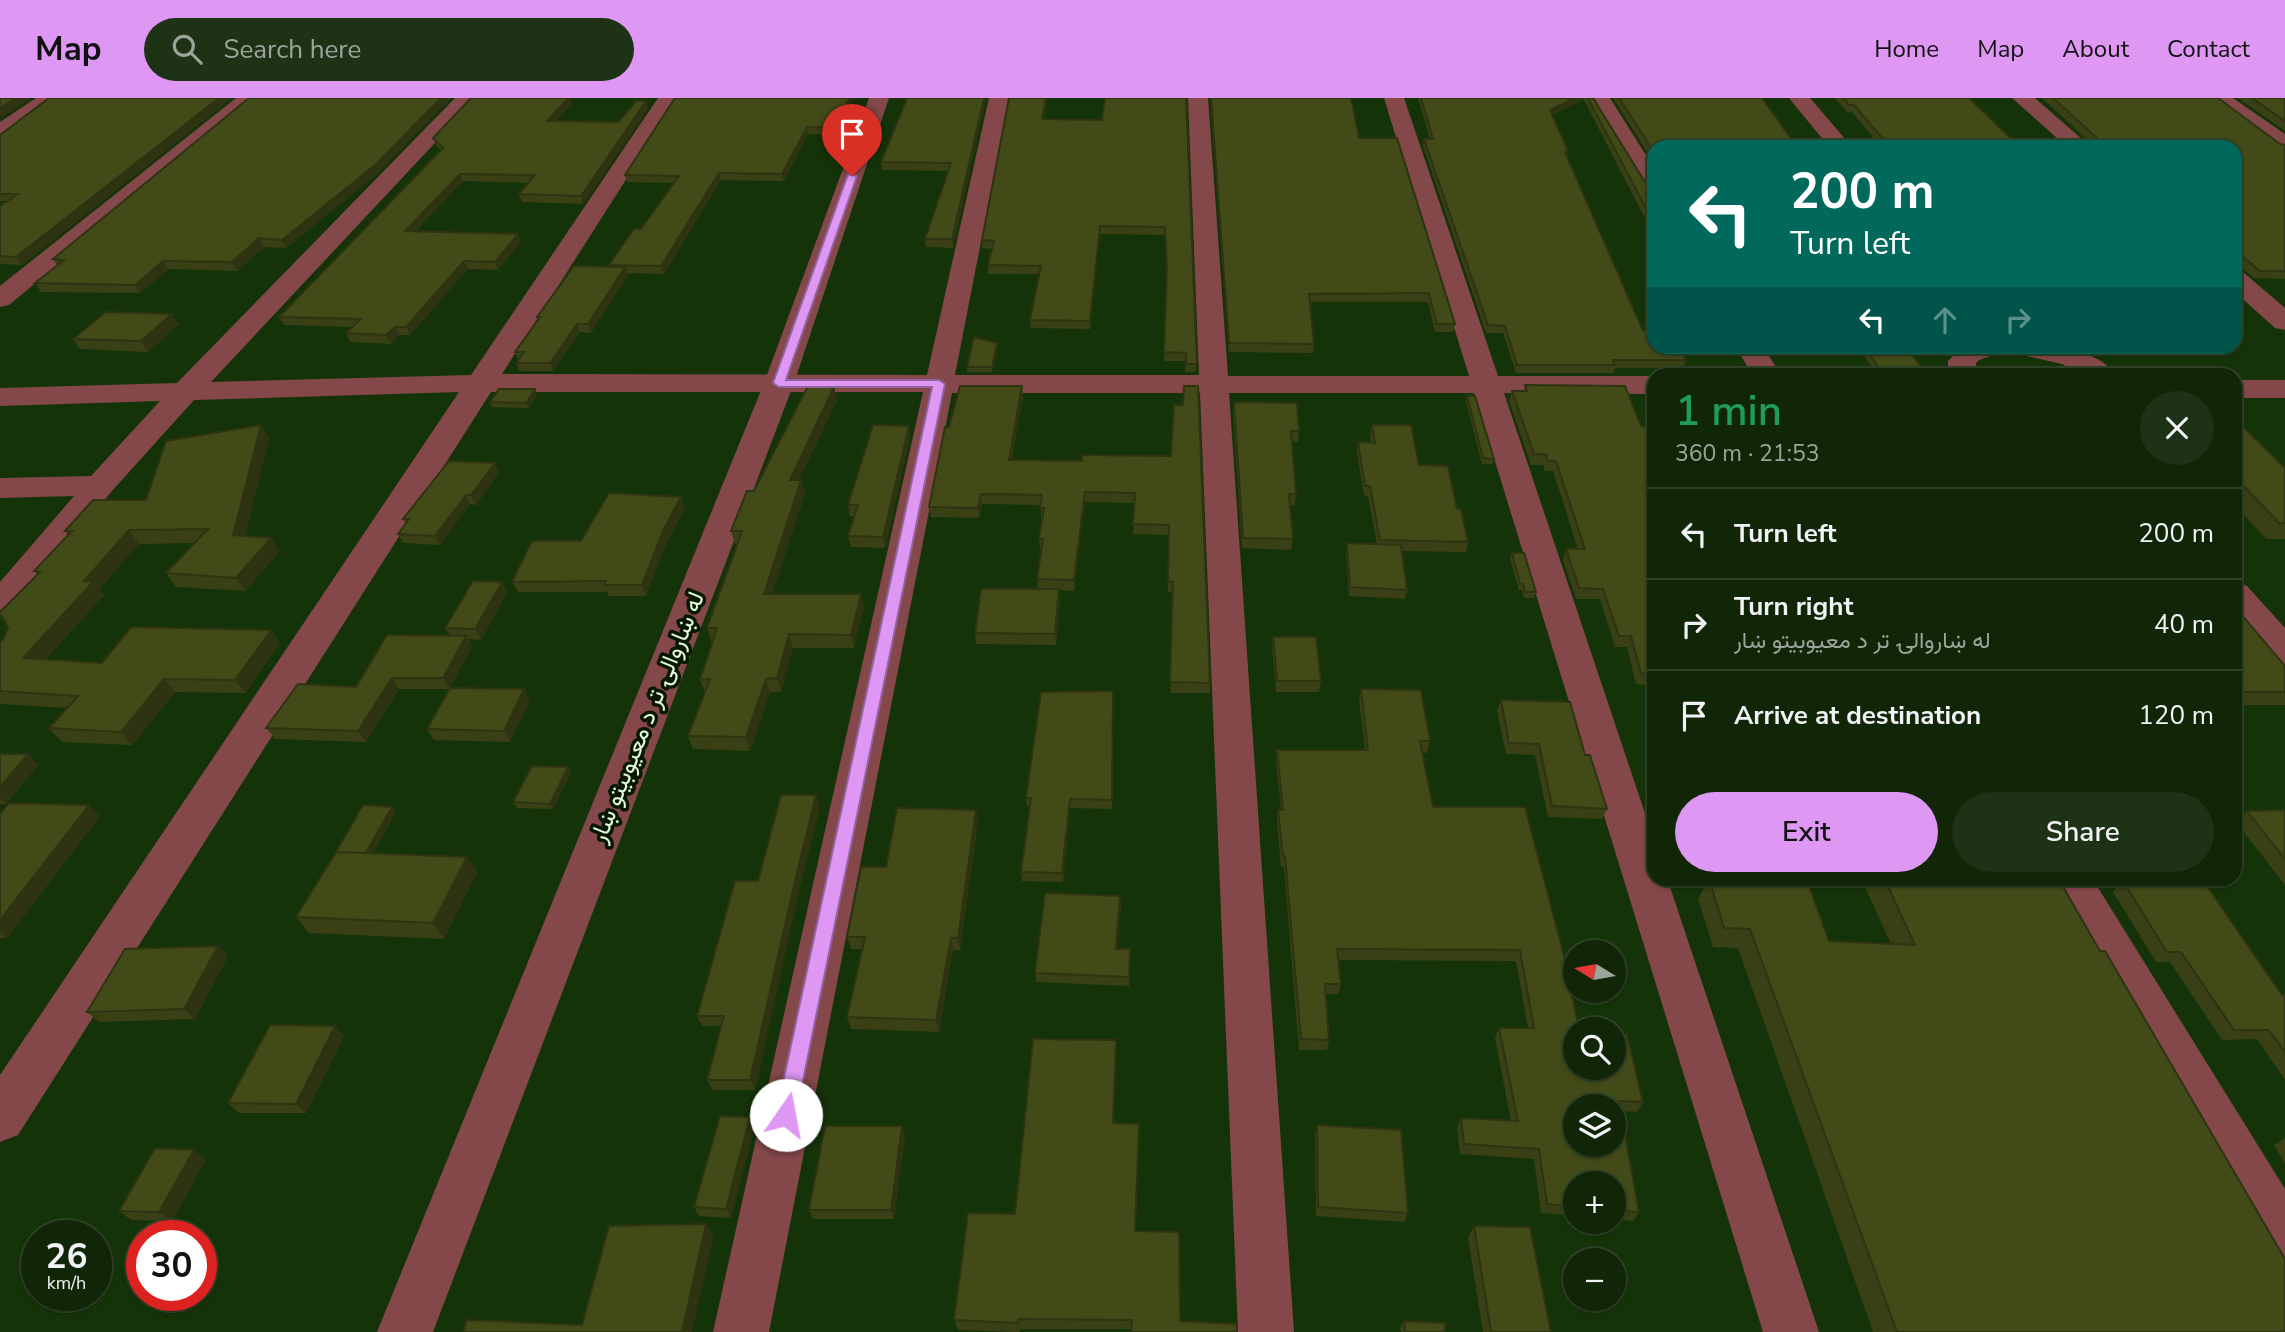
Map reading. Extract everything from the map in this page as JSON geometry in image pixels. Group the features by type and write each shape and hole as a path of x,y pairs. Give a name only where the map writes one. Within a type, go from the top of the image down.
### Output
{"street":[{"path":"0,132 50,98"},
{"path":"0,299 249,98"},
{"path":"0,606 100,485 187,390 467,98"},
{"path":"0,1118 668,98"},
{"name":"له ښاروالۍ تر د معیوبیتو ښار","path":"405,1332 779,383 879,98"},
{"path":"740,1332 999,98"},
{"path":"1198,98 1266,1332"},
{"path":"1394,98 1647,885"},
{"path":"1600,98 1647,175"},
{"path":"1799,98 1835,140"},
{"path":"2022,98 2072,140"},
{"path":"2219,98 2285,144"},
{"path":"2242,285 2285,323"},
{"path":"2053,354 2071,358 2090,368"},
{"path":"0,397 481,383 1647,385"},
{"path":"2242,389 2285,389"},
{"path":"0,488 100,485"},
{"path":"2242,602 2285,652"},
{"path":"1647,886 1791,1332"},
{"path":"2074,886 2285,1238"}],"building":[{"path":"0,98 16,98 0,108"},
{"path":"49,98 219,98 16,257 0,256 0,206 18,194 0,194 0,135"},
{"path":"249,98 441,98 375,165 282,240 259,238 232,262 163,261 135,285 35,283 64,260 53,259"},
{"path":"471,98 568,98 547,121 619,122 636,101 646,101 581,196 519,194 535,175 460,174 405,231 518,234 495,262 464,261 406,327 395,327 386,335 346,333 361,319 279,317 443,148 433,138"},
{"path":"675,98 849,98 834,128 807,127 782,174 719,173 661,266 609,265 634,229 641,229 679,176 625,175"},
{"path":"907,98 984,98 952,239 925,239 951,163 881,162"},
{"path":"1009,98 1046,98 1042,119 1102,120 1105,98 1186,98 1197,364 1186,364 1186,353 1164,352 1167,266 1165,227 1100,226 1090,321 1030,320 1041,266 988,265 994,241 982,240"},
{"path":"1211,98 1351,98 1359,138 1397,138 1455,324 1437,324 1429,293 1309,294 1314,344 1229,343"},
{"path":"1421,98 1575,98 1550,110 1568,151 1565,152 1643,331 1647,331 1647,354 1683,354 1686,360 1613,360 1615,365 1517,365 1505,326 1488,325 1424,139 1433,139"},
{"path":"1588,98 1593,98 1647,185 1647,210"},
{"path":"1619,98 1762,98 1792,140 1647,140"},
{"path":"1844,98 1969,98 2013,140 1884,140 1854,105 1849,105"},
{"path":"2053,98 2218,98 2285,145 2285,271 2260,271 2242,256 2242,140 2097,138"},
{"path":"2252,98 2285,98 2285,121"},
{"path":"574,266 625,267 588,324 577,324 550,363 516,363 524,352 515,352"},
{"path":"106,312 172,314 141,341 73,339"},
{"path":"974,337 997,343 992,367 967,367"},
{"path":"1869,354 1912,354 1922,368 1879,368"},
{"path":"810,382 823,382 834,387 790,480 801,480 764,594 861,594 851,635 789,634 777,678 766,679 746,737 688,736 710,679 700,680 717,628 707,628 742,531 731,531 747,491 754,491"},
{"path":"1525,385 1625,386 1641,426 1647,426 1647,674 1641,673 1631,636 1619,636 1603,589 1579,588 1566,549 1585,549 1556,461 1548,461 1546,454 1534,454 1512,391 1527,391"},
{"path":"960,386 1022,386 1009,460 1082,461 1082,455 1171,456 1174,405 1183,405 1184,386 1198,386 1210,683 1170,682 1173,582 1168,581 1169,525 1133,524 1135,493 1085,492 1074,580 1037,579 1043,539 1039,539 1044,508 1040,508 1042,495 981,494 978,508 929,507 945,427 949,427"},
{"path":"499,389 535,389 526,403 490,402"},
{"path":"1467,396 1475,396 1494,459 1483,458"},
{"path":"1234,402 1297,403 1299,431 1291,431 1296,494 1289,494 1293,539 1243,538"},
{"path":"261,425 233,535 271,538 236,578 166,573 208,529 129,530 84,581 93,582 23,658 102,663 131,627 271,630 235,680 164,679 121,732 49,728 78,696 0,691 0,641 8,628 0,612 40,572 34,571 72,531 65,531 93,500 146,500 166,441"},
{"path":"873,425 909,426 883,537 848,536 858,505 848,505"},
{"path":"1372,425 1411,425 1419,465 1448,466 1457,509 1461,509 1468,542 1380,540 1370,486 1365,486 1358,442 1375,443"},
{"path":"2242,426 2285,468 2285,523 2279,523 2242,484"},
{"path":"449,461 495,463 435,536 398,534 409,519 403,519"},
{"path":"609,493 681,497 663,531 642,585 604,585 606,581 512,582 532,541 581,541"},
{"path":"1347,543 1401,545 1407,590 1350,587"},
{"path":"1512,553 1524,553 1536,592 1525,592 1523,584 1520,584"},
{"path":"473,581 502,582 475,629 445,628"},
{"path":"981,589 1059,589 1055,634 975,633"},
{"path":"2242,615 2285,666 2285,692 2242,692"},
{"path":"387,635 466,636 443,678 392,678 358,731 266,728 298,684 356,687"},
{"path":"1273,637 1316,637 1321,681 1277,681"},
{"path":"450,688 524,689 504,731 427,729"},
{"path":"1361,689 1421,690 1430,741 1420,741 1433,807 1525,807 1563,952 1563,1003 1574,1003 1577,1017 1563,1017 1563,1080 1626,1080 1627,1034 1643,1102 1626,1101 1626,1094 1563,1094 1563,1157 1626,1157 1626,1140 1639,1212 1626,1211 1626,1171 1563,1171 1563,1206 1547,1204 1539,1149 1464,1144 1461,1118 1518,1121 1499,1028 1534,1028 1520,950 1337,949 1341,984 1325,984 1329,1040 1301,1039 1285,856 1278,810 1283,810 1277,750 1368,750"},
{"path":"1113,691 1112,800 1070,799 1062,873 1021,872 1031,798 1026,798 1041,692"},
{"path":"1501,700 1570,702 1585,755 1590,755 1607,809 1552,806 1539,744 1509,743"},
{"path":"0,754 28,754 0,787"},
{"path":"532,766 568,767 550,804 513,802"},
{"path":"781,795 816,795 750,1080 707,1080 724,1016 697,1016 735,881 758,881"},
{"path":"9,803 89,805 0,920 0,814"},
{"path":"363,805 392,807 366,853 336,852"},
{"path":"897,808 976,810 958,938 951,938 936,1020 847,1017 865,937 847,937 861,867 886,867"},
{"path":"2285,810 2285,859 2247,811"},
{"path":"336,852 467,857 433,923 296,917"},
{"path":"1711,886 1809,886 1829,941 1915,945 1888,886 2063,886 2100,951 2105,951 2285,1259 2285,1332 1897,1332 1750,929 1724,928"},
{"path":"2126,886 2207,886 2282,995 2285,995 2285,1052 2269,1030 2234,1030 2181,952 2167,952"},
{"path":"1045,893 1120,896 1116,949 1130,949 1129,977 1035,973"},
{"path":"218,946 184,1009 87,1012 125,949"},
{"path":"270,1025 335,1026 296,1104 228,1103"},
{"path":"1033,1039 1116,1040 1113,1123 1139,1124 1135,1231 1179,1232 1180,1321 1237,1324 1237,1332 1131,1332 1132,1320 1018,1319 1018,1323 954,1320 968,1213 1015,1214"},
{"path":"720,1116 750,1117 726,1209 694,1207"},
{"path":"1317,1125 1401,1130 1408,1213 1318,1207"},
{"path":"825,1126 902,1126 891,1210 809,1210"},
{"path":"155,1148 194,1150 159,1212 119,1211"},
{"path":"706,1224 682,1332 463,1332 467,1320 582,1325 609,1226"},
{"path":"1474,1226 1530,1227 1551,1332 1491,1332"},
{"path":"1404,1321 1445,1323 1445,1332 1405,1332"}],"route":[{"path":"786,1115 939,384 779,383 852,176"}]}
